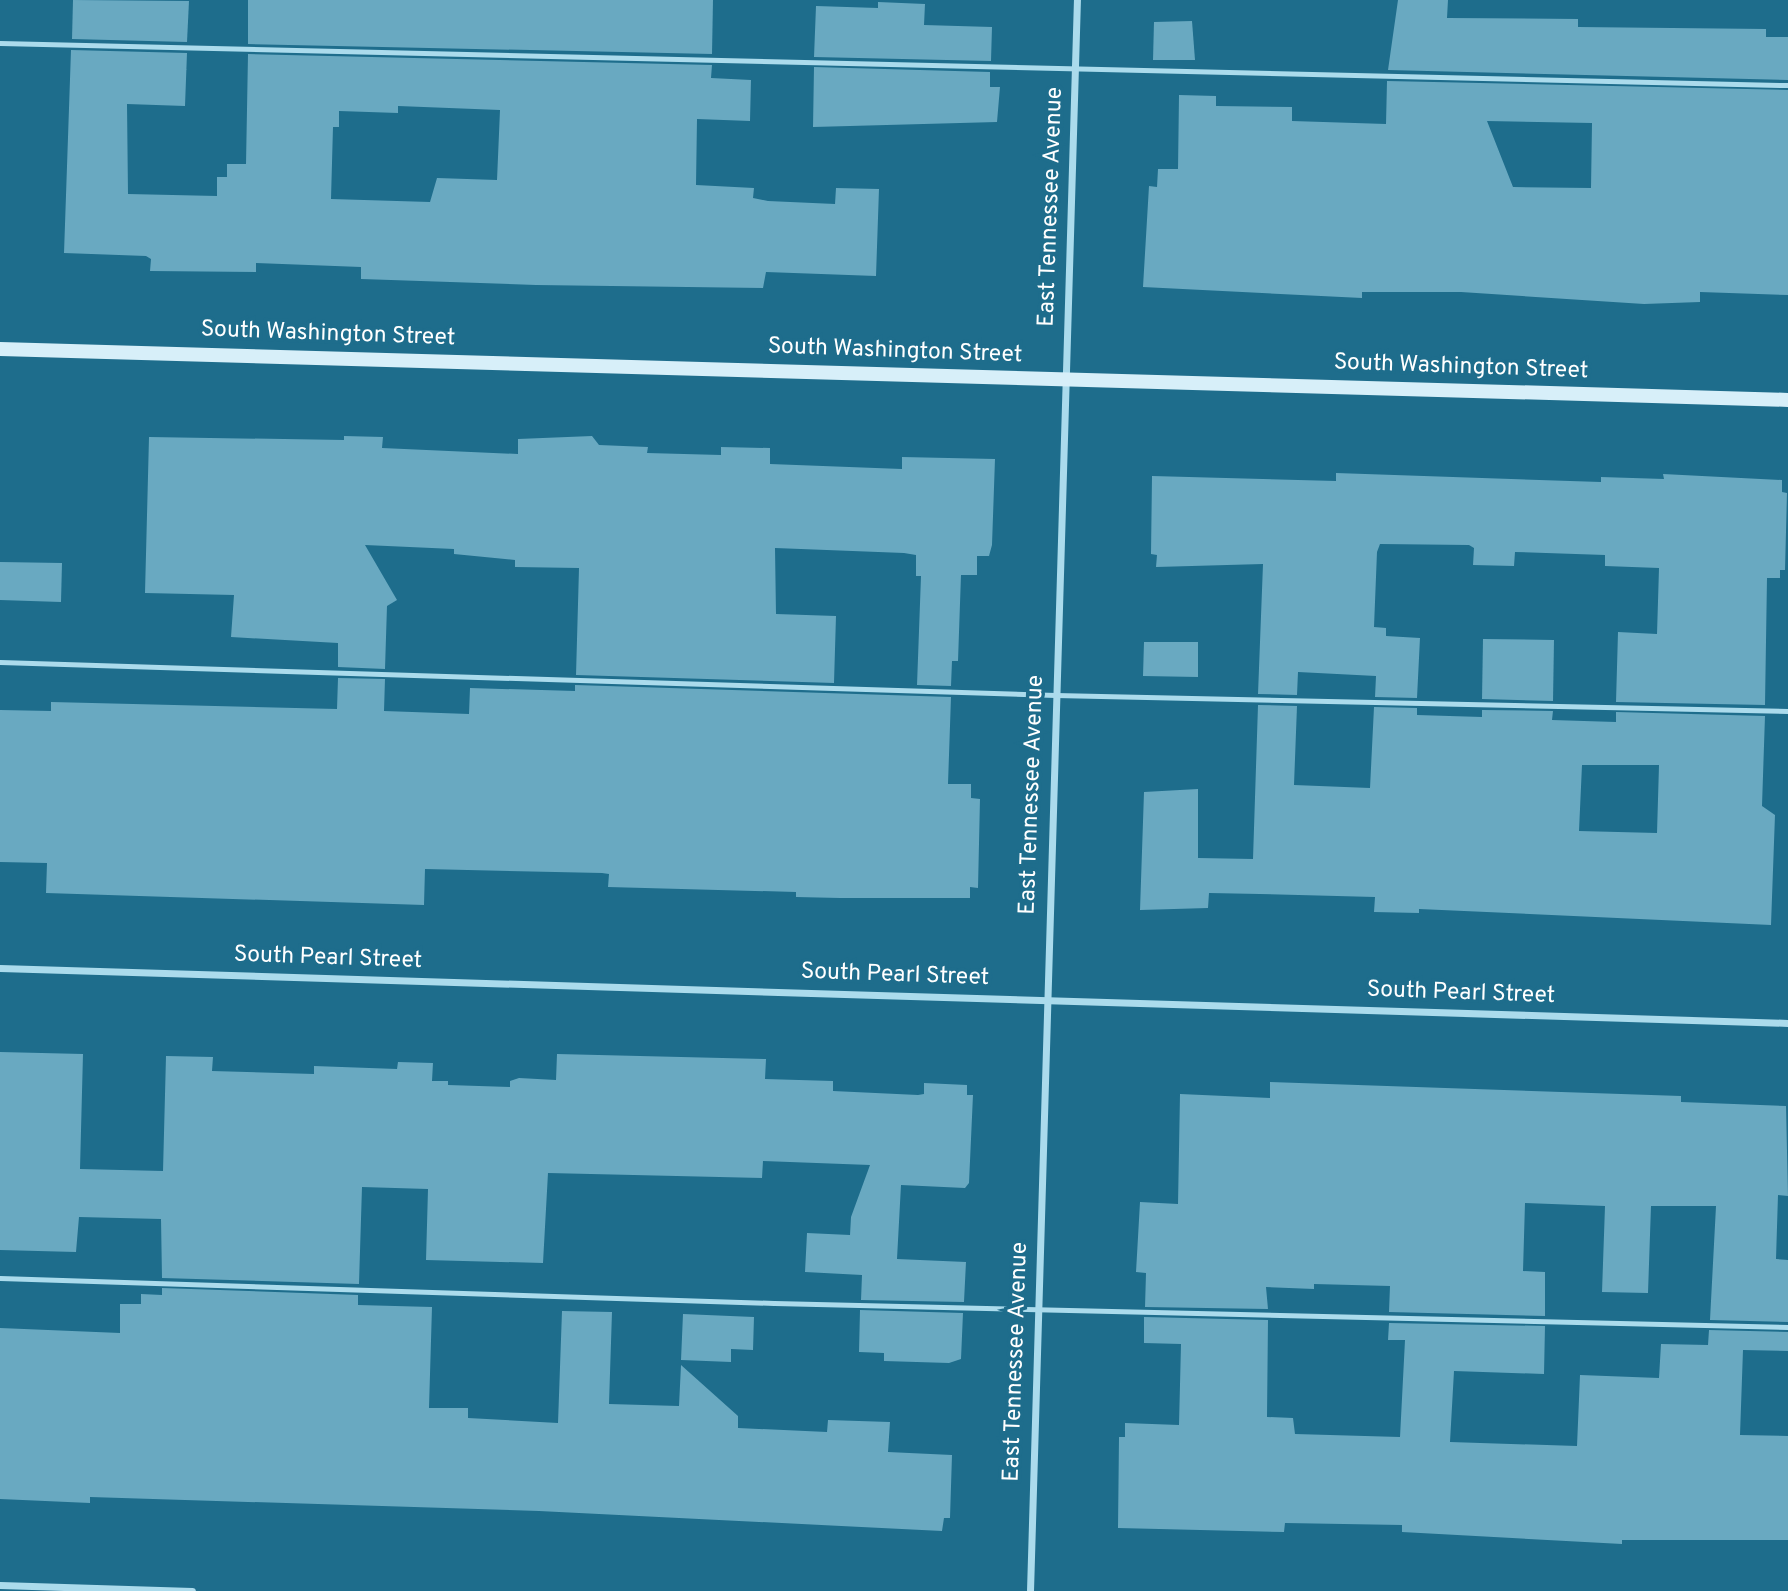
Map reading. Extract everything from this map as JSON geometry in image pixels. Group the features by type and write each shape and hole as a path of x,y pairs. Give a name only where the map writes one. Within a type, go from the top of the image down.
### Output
{"street":[{"name":"East Tennessee Avenue","path":"1030,1591 1077,0"},
{"name":"South Washington Street","path":"0,349 1788,400"},
{"name":"South Pearl Street","path":"0,968 1788,1023"},
{"path":"0,1585 192,1591"}],"lane":[{"path":"0,43 1788,85"},
{"path":"0,662 1055,695 1788,711"},
{"path":"0,1278 1039,1309 1788,1327"}],"building":[{"path":"73,0 189,1 187,42 72,39"},
{"path":"248,0 713,0 712,54 248,44"},
{"path":"1398,0 1448,0 1447,18 1578,19 1578,27 1766,29 1766,37 1788,37 1788,80 1388,70"},
{"path":"878,2 925,4 924,25 992,27 991,61 814,57 816,6 878,8"},
{"path":"1192,21 1195,60 1153,60 1154,22"},
{"path":"71,50 187,53 185,106 127,104 128,194 217,196 217,177 227,177 227,164 246,164 248,54 712,65 711,78 751,80 750,121 697,119 696,185 754,188 753,198 768,201 835,204 836,188 879,189 876,276 766,272 763,288 361,279 361,267 256,263 256,272 150,271 151,259 146,256 64,253","holes":["398,106 500,110 497,180 437,178 430,202 331,199 333,127 339,127 339,111 398,113"]},
{"path":"814,67 990,72 990,87 1000,87 997,122 813,127"},
{"path":"1387,81 1788,90 1788,295 1700,292 1700,302 1644,304 1461,292 1362,292 1362,298 1143,287 1149,186 1157,187 1158,169 1178,169 1179,95 1216,96 1216,106 1292,107 1292,121 1386,124","holes":["1487,121 1592,123 1591,188 1513,187"]},
{"path":"344,436 383,437 382,448 518,454 518,439 592,436 599,445 648,447 647,453 721,455 721,447 770,448 770,464 902,469 902,457 995,459 992,545 989,556 977,556 977,575 961,575 958,661 952,661 951,686 917,685 921,576 916,576 916,555 904,553 775,548 776,614 836,616 834,683 576,675 579,568 515,567 515,560 454,554 454,549 365,545 397,600 387,606 385,669 338,667 338,643 231,637 234,595 145,593 149,437 344,440"},
{"path":"1336,473 1601,482 1601,477 1664,479 1663,474 1782,480 1782,492 1787,493 1785,570 1780,570 1780,578 1767,578 1765,705 1616,702 1618,632 1657,634 1659,568 1605,566 1605,555 1515,552 1514,566 1473,565 1474,548 1469,545 1380,544 1377,552 1374,627 1386,628 1386,636 1420,638 1417,698 1375,697 1376,676 1298,672 1297,695 1258,694 1263,564 1156,567 1157,555 1151,554 1152,476 1336,481"},
{"path":"0,562 62,563 61,602 0,600"},
{"path":"1483,639 1554,640 1553,701 1482,699"},
{"path":"1144,642 1198,642 1198,677 1143,676"},
{"path":"338,678 385,679 384,711 469,714 470,688 575,691 575,685 951,697 948,784 971,784 971,798 980,799 978,888 970,887 970,898 796,897 796,892 608,887 609,874 602,873 425,869 424,905 46,893 47,863 0,862 0,710 51,711 51,702 337,709"},
{"path":"1258,705 1297,706 1294,785 1370,788 1374,707 1417,708 1417,715 1482,717 1482,710 1553,711 1552,720 1616,722 1616,712 1765,716 1762,806 1775,815 1771,925 1419,909 1419,913 1374,912 1375,897 1260,894 1209,893 1208,908 1140,910 1144,792 1198,789 1198,858 1253,859","holes":["1582,765 1659,765 1657,833 1579,831"]},
{"path":"0,1052 83,1054 80,1169 163,1171 166,1056 213,1057 212,1071 314,1074 314,1066 397,1069 398,1062 433,1063 432,1081 448,1081 448,1085 510,1087 510,1081 519,1078 556,1080 557,1054 766,1059 765,1079 833,1081 833,1091 918,1095 924,1094 924,1083 967,1085 967,1095 973,1095 969,1183 965,1188 901,1185 897,1259 966,1262 964,1302 861,1300 862,1275 805,1272 807,1233 850,1235 851,1217 870,1165 763,1161 762,1178 548,1173 543,1263 426,1260 428,1189 362,1187 359,1284 162,1278 161,1219 79,1217 76,1252 0,1250"},
{"path":"1270,1082 1681,1096 1681,1102 1786,1106 1788,1196 1778,1195 1776,1259 1788,1260 1788,1322 1710,1320 1716,1206 1651,1206 1648,1293 1602,1292 1605,1206 1525,1203 1523,1271 1545,1272 1545,1316 1389,1312 1390,1286 1314,1284 1314,1289 1266,1287 1268,1309 1145,1307 1146,1273 1136,1272 1140,1202 1178,1204 1180,1094 1270,1098"},
{"path":"162,1288 358,1295 358,1305 432,1307 429,1408 468,1408 468,1418 558,1423 562,1311 612,1312 609,1404 679,1406 681,1365 738,1416 738,1428 827,1432 828,1420 890,1422 888,1452 952,1455 950,1518 944,1518 942,1531 539,1511 90,1497 90,1503 0,1499 0,1328 120,1333 120,1304 141,1304 141,1294 162,1295"},
{"path":"860,1310 963,1313 961,1359 949,1363 884,1361 884,1353 859,1352"},
{"path":"683,1314 754,1317 753,1350 731,1349 731,1362 681,1360"},
{"path":"1144,1317 1268,1320 1267,1417 1293,1418 1295,1434 1400,1437 1405,1340 1388,1340 1389,1323 1545,1326 1544,1374 1454,1371 1450,1442 1577,1446 1580,1375 1659,1378 1661,1344 1708,1345 1709,1330 1788,1332 1788,1351 1743,1350 1740,1435 1788,1436 1788,1540 1622,1540 1622,1544 1402,1532 1402,1525 1285,1523 1284,1532 1118,1528 1119,1437 1125,1437 1125,1423 1179,1425 1181,1344 1144,1343"}]}
